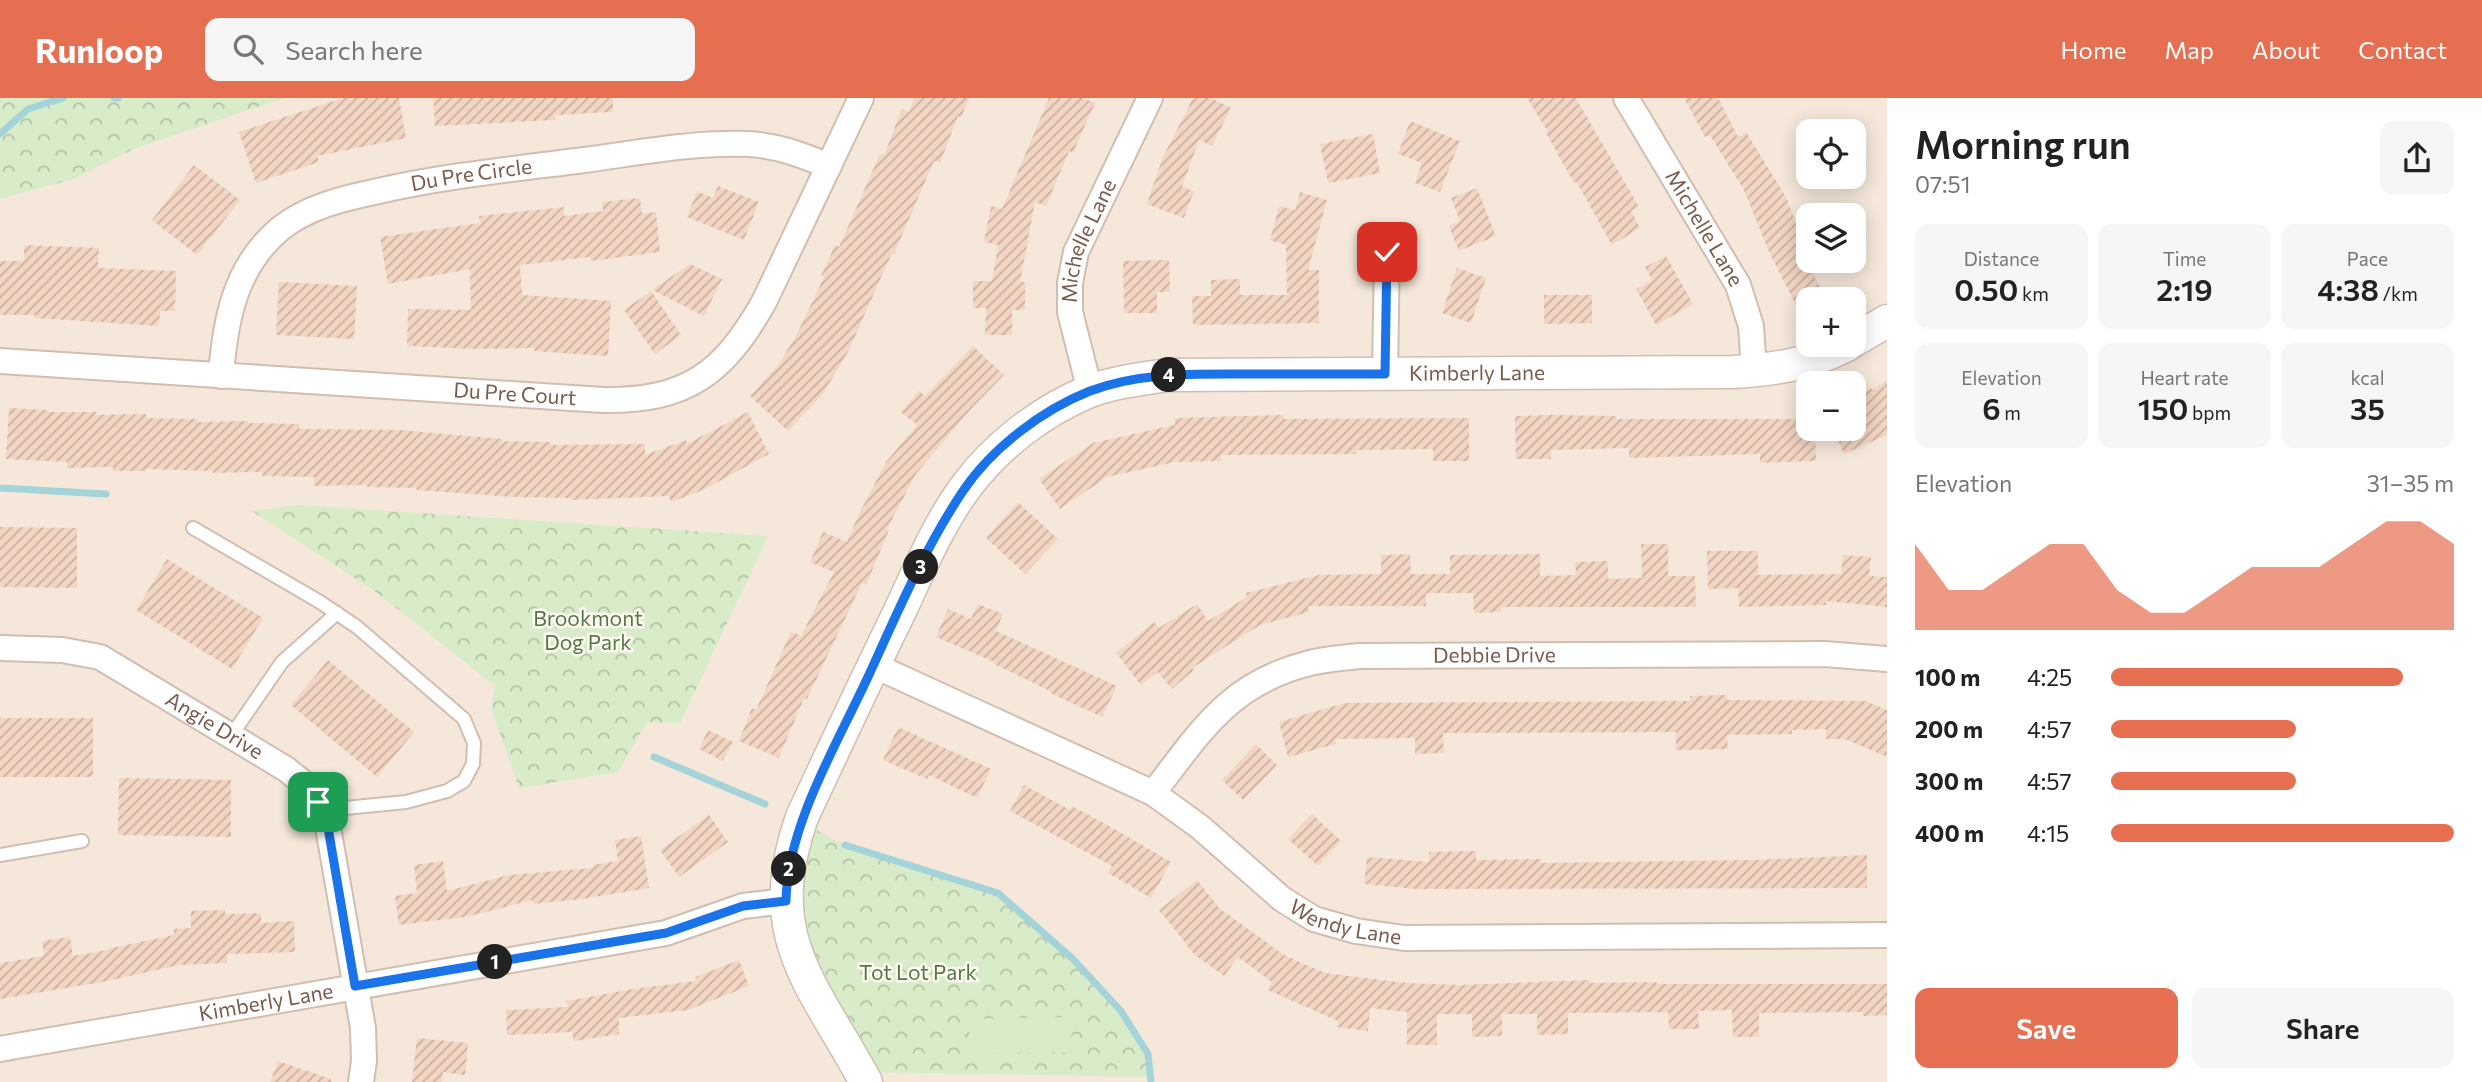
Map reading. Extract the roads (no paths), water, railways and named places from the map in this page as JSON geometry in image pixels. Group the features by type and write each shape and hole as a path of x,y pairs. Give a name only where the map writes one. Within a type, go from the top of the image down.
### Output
{"street":[{"name":"Du Pre Court","path":"0,361 603,400 631,400 666,394 701,378 715,368 734,350 745,334 764,302 861,98"},
{"name":"Michelle Lane","path":"1090,391 1070,312 1070,282 1076,252 1150,98"},
{"name":"Michelle Lane","path":"1626,98 1738,285 1751,326 1754,370"},
{"name":"Du Pre Circle","path":"221,376 229,311 249,264 281,229 300,215 326,204 440,179 725,144 776,148 803,155 828,166"},
{"path":"1385,374 1387,252"},
{"path":"1866,333 1887,321"},
{"name":"Kimberly Lane","path":"0,1049 666,933 743,906 786,901 790,858 802,817 943,524 964,489 990,458 1045,415 1090,391 1128,381 1168,375 1754,370 1787,367 1823,357"},
{"name":"Angie Drive","path":"0,648 62,650 100,657 286,768 302,782 325,810 363,1028 365,1061 361,1082"},
{"name":"Debbie Drive","path":"1153,793 1205,725 1236,696 1264,679 1309,663 1387,655 1825,654 1887,659"},
{"name":"Wendy Lane","path":"873,665 1153,793 1200,827 1283,899 1314,919 1356,931 1404,938 1887,935"},
{"path":"786,901 793,945 809,984 866,1082"}],"lane":[{"path":"192,528 357,627 464,719 474,743 473,764 464,781 447,791 406,802 325,810"},
{"path":"231,736 282,662 337,613"},
{"path":"0,855 82,841"}],"waterway":[{"path":"0,134 28,109 63,98"},
{"path":"0,488 106,494"},
{"path":"654,757 765,804"},
{"path":"845,845 998,893 1073,959 1121,1011 1148,1054 1151,1082"}],"park label":[{"name":"Brookmont Dog Park","path":"588,631"},
{"name":"Tot Lot Park","path":"918,973"}]}
